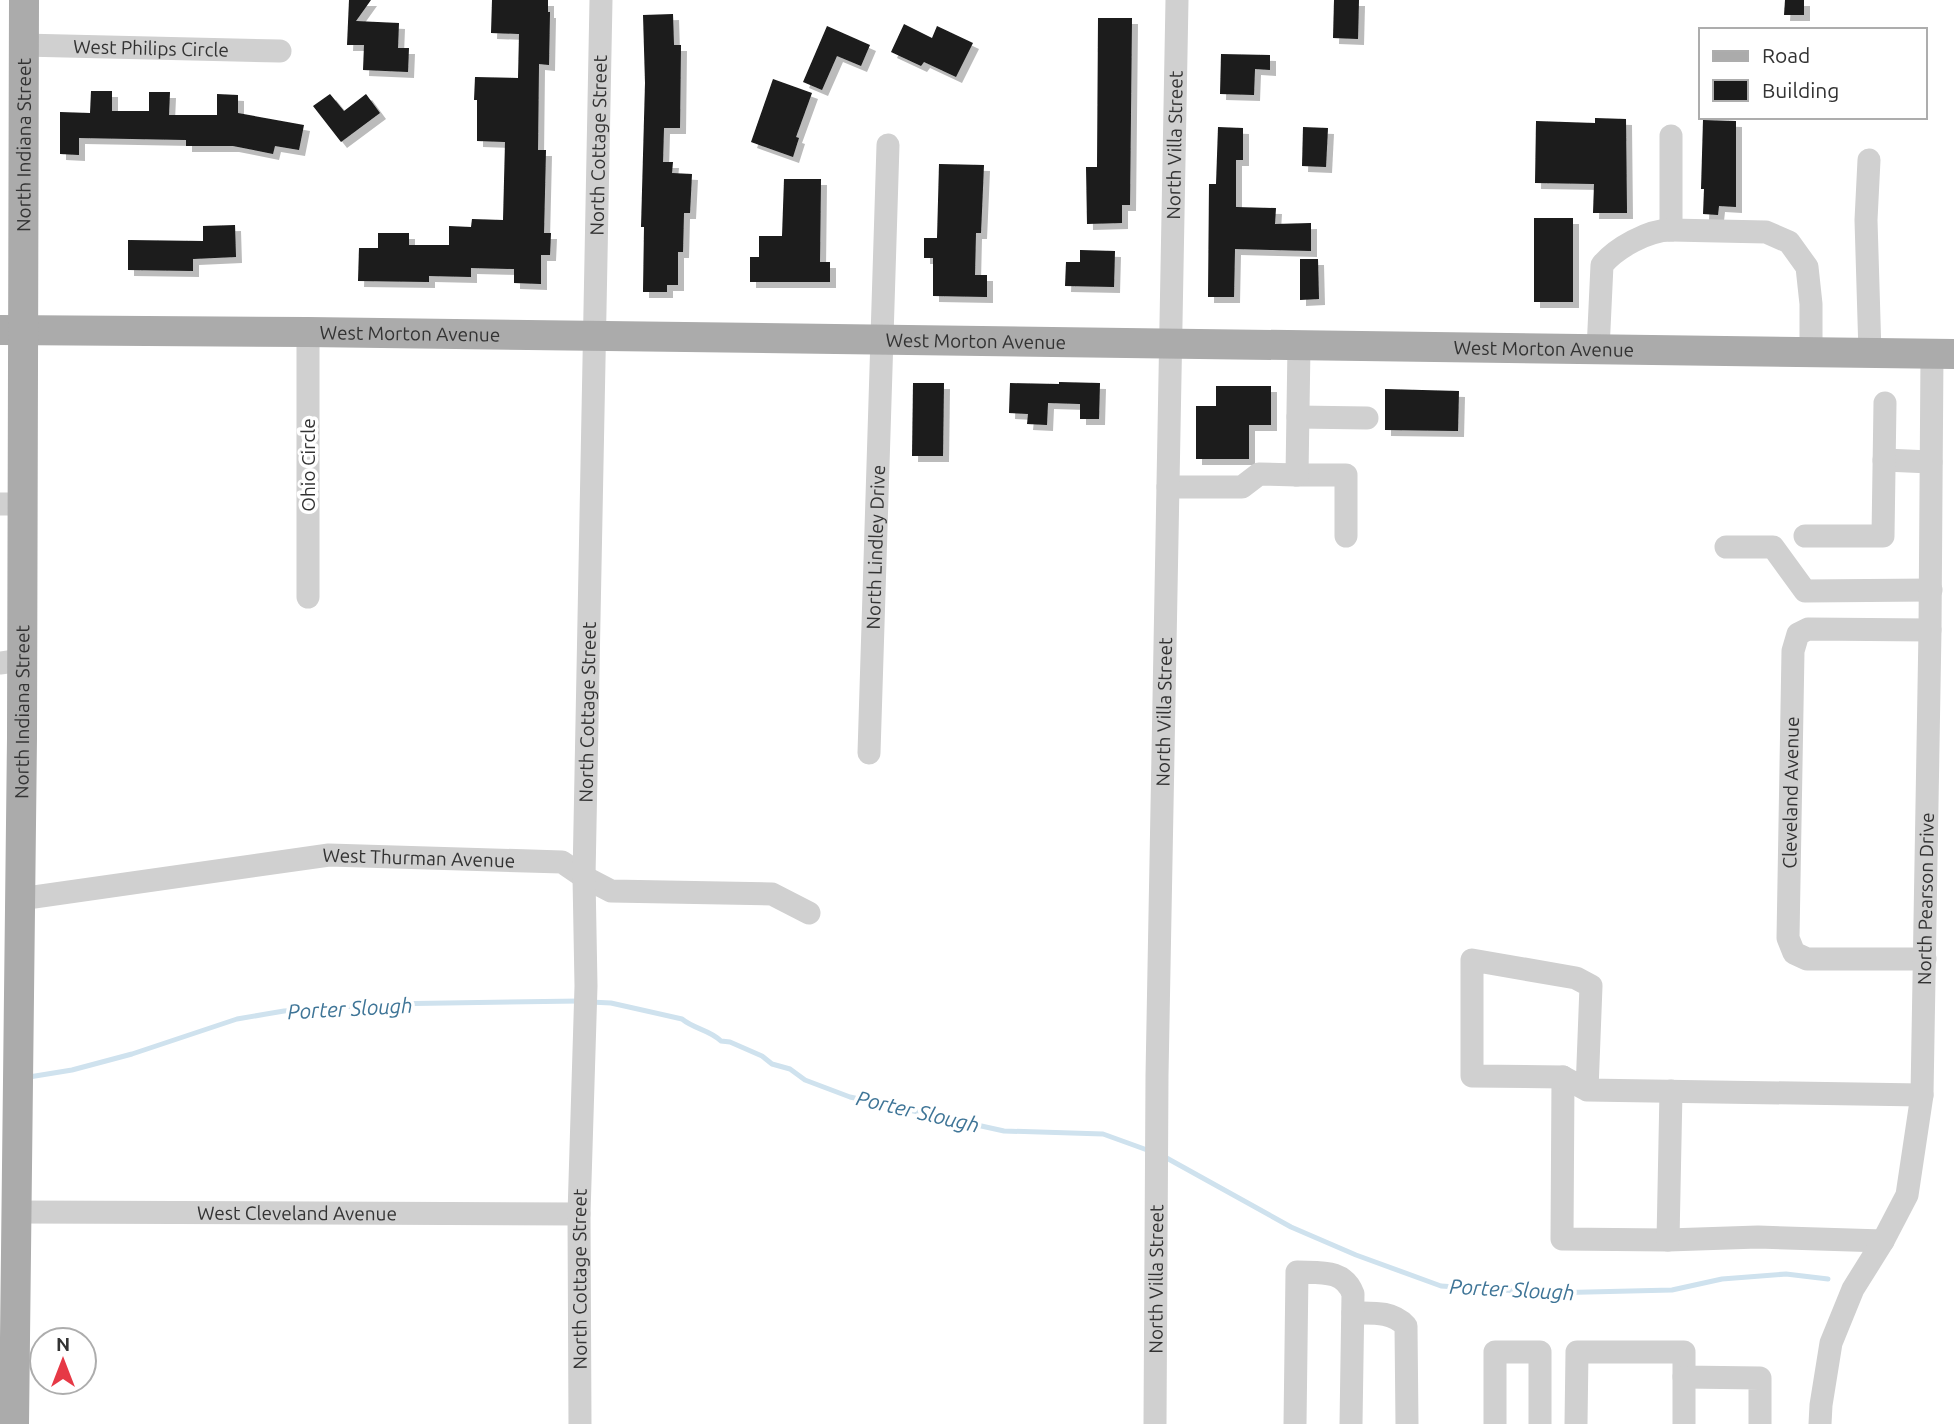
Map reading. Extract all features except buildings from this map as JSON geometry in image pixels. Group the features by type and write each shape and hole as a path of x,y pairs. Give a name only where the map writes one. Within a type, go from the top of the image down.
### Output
{"main road":[{"name":"North Indiana Street","path":"14,1424 19,1049 10,938 20,899 11,662 11,330 24,0"},
{"name":"West Morton Avenue","path":"11,330 1943,354"}],"street":[{"name":"North Cottage Street","path":"580,1424 579,1214 586,1023 584,877 601,0"},
{"name":"North Villa Street","path":"1155,1424 1156,1171 1177,0"},
{"name":"West Philips Circle","path":"23,45 280,51"},
{"path":"1671,136 1671,230"},
{"name":"North Lindley Drive","path":"869,753 888,145"},
{"path":"1869,160 1866,220 1870,353"},
{"path":"1598,350 1602,265 1609,256 1643,237 1662,230 1671,230 1766,232 1789,242 1807,267 1811,304 1811,352"},
{"name":"Ohio Circle","path":"308,332 308,597"},
{"path":"1297,475 1299,346"},
{"name":"North Pearson Drive","path":"1821,1424 1821,1405 1831,1343 1853,1289 1883,1241 1907,1195 1922,1095 1931,462 1943,354"},
{"path":"1805,536 1883,536 1885,403"},
{"path":"1298,417 1367,418"},
{"path":"1884,460 1931,462"},
{"path":"1168,487 1242,487 1259,474 1346,475 1346,536"},
{"path":"1726,547 1773,547 1805,591 1931,590"},
{"name":"Cleveland Avenue","path":"1925,958 1807,960 1794,953 1788,938 1793,651 1798,634 1808,629 1930,630"},
{"name":"West Thurman Avenue","path":"20,899 329,855 562,862 611,891 772,894 809,913"},
{"path":"1587,1090 1591,986 1576,978 1472,960 1472,1076 1563,1077 1587,1090 1922,1095"},
{"path":"1563,1077 1562,1240 1758,1237 1883,1241"},
{"path":"1668,1240 1671,1091"},
{"name":"West Cleveland Avenue","path":"15,1212 579,1214"},
{"path":"1295,1424 1297,1272 1326,1272 1340,1277 1346,1281 1353,1294 1351,1424"},
{"path":"1353,1313 1384,1314 1397,1318 1406,1326 1407,1424"},
{"path":"1495,1424 1495,1352 1540,1352 1540,1424"},
{"path":"1576,1424 1577,1352 1684,1352 1684,1424"},
{"path":"1684,1377 1760,1378 1760,1424"}],"waterway":[{"name":"Porter Slough","path":"29,1077 72,1070 132,1054 237,1019 284,1011 383,1004 580,1001"},
{"name":"Porter Slough","path":"590,1002 611,1003 682,1019 721,1041 730,1042 762,1056 772,1064 790,1069 805,1080 850,1097 1004,1131 1103,1134 1150,1151"},
{"name":"Porter Slough","path":"1163,1156 1291,1227 1356,1255 1441,1286 1547,1293 1672,1290 1722,1279 1786,1274 1828,1279"}]}
